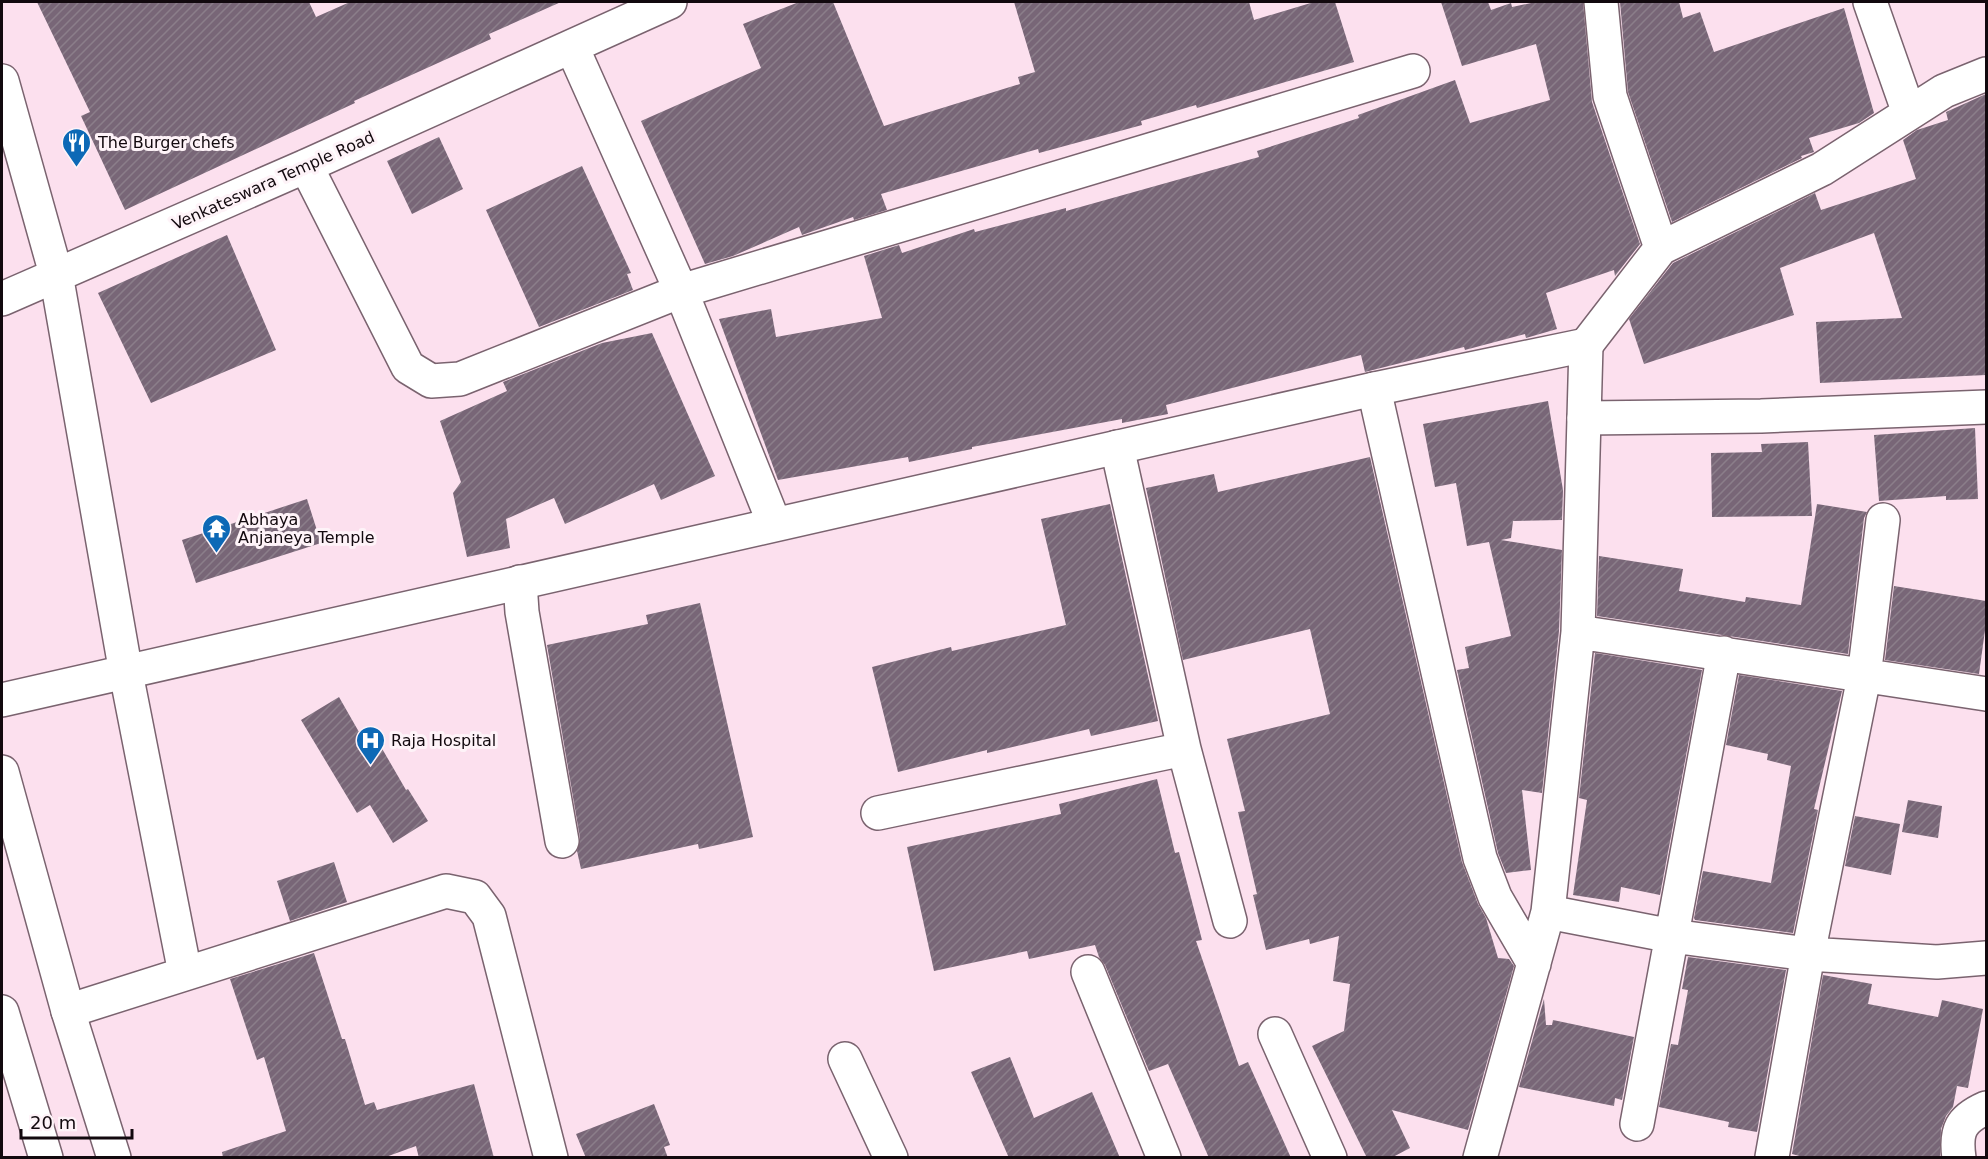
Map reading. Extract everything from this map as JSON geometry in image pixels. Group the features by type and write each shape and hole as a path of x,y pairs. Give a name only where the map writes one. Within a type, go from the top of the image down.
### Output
{"main road":[{"name":"Venkateswara Temple Road","path":"2,299 306,166 670,2"},
{"path":"1601,2 1610,96 1660,248"},
{"path":"1870,2 1909,113"},
{"path":"572,47 681,291 774,524"},
{"path":"306,166 408,367 431,381 460,379 681,291 1413,71"},
{"path":"1480,1158 1548,912 1578,632 1586,345 1660,248 1822,169 1944,91 1986,74"},
{"path":"2,81 56,274 126,673 185,973"},
{"path":"2,700 1374,389 1586,345"},
{"path":"1374,389 1480,858 1496,897 1534,964"},
{"path":"1584,418 1761,416 1986,407"},
{"path":"1117,447 1184,749 1230,921"},
{"path":"1772,1157 1808,954 1864,677 1883,520"},
{"path":"519,582 522,612 562,841"},
{"path":"1578,632 1986,694"},
{"path":"1637,1125 1724,653"},
{"path":"878,813 1184,749"},
{"path":"2,772 68,1011 114,1158"},
{"path":"68,1011 446,891 475,897 489,916 551,1158"},
{"path":"1548,912 1672,936 1808,954 1937,962 1986,958"},
{"path":"1088,972 1164,1158"},
{"path":"2,1012 46,1158"},
{"path":"1275,1034 1330,1158"},
{"path":"845,1059 891,1158"},
{"path":"1959,1158 1957,1146 1962,1122 1986,1108"}],"building":[{"path":"37,2 309,2 316,17 350,2 561,2 489,34 491,39 354,101 355,103 125,210 81,116 90,112"},
{"path":"799,2 833,2 884,126 1020,84 1018,77 1035,72 1014,2 1249,2 1254,20 1314,2 1335,2 1354,62 1197,108 1196,105 1141,121 1142,125 1039,153 1038,149 881,194 887,210 854,220 853,217 802,235 799,227 733,256 705,264 641,121 761,68 743,24"},
{"path":"1441,2 1488,2 1491,10 1511,3 1512,7 1536,2 1583,2 1592,102 1640,244 1615,276 1614,270 1546,293 1557,329 1526,338 1525,334 1465,350 1464,347 1365,372 1361,355 1166,405 1168,414 1122,423 1122,419 972,447 972,449 909,462 908,457 778,480 719,319 771,309 776,337 882,318 864,256 899,245 902,253 974,229 975,232 1066,208 1066,211 1259,157 1257,151 1359,118 1358,115 1455,80 1470,123 1550,100 1536,44 1462,66"},
{"path":"1620,2 1679,2 1683,18 1700,12 1714,52 1844,8 1874,113 1859,123 1809,138 1814,152 1801,156 1802,158 1672,222 1628,92"},
{"path":"1986,94 1986,375 1820,383 1816,322 1902,318 1874,233 1780,268 1794,315 1644,364 1629,319 1673,263 1815,193 1821,210 1916,179 1903,140 1917,130 1948,120 1946,112"},
{"path":"439,137 463,189 412,214 387,161"},
{"path":"582,166 631,273 627,274 633,290 539,327 486,210"},
{"path":"227,235 276,350 151,403 98,293"},
{"path":"652,333 715,476 661,500 654,484 565,524 554,498 506,519 510,548 467,557 453,493 461,482 440,421 507,391 503,382 602,343"},
{"path":"1548,401 1563,490 1562,520 1513,521 1511,538 1501,540 1562,550 1559,631 1542,793 1522,790 1531,870 1506,873 1498,853 1457,670 1469,668 1465,647 1511,636 1489,542 1467,546 1456,483 1435,487 1423,424"},
{"path":"1975,428 1978,499 1946,500 1946,496 1879,501 1874,435"},
{"path":"1808,442 1812,516 1712,517 1711,453 1762,452 1761,444"},
{"path":"1370,457 1462,862 1478,904 1486,918 1498,958 1509,959 1514,966 1468,1130 1392,1110 1410,1148 1391,1158 1367,1158 1312,1046 1344,1031 1350,984 1333,981 1339,936 1310,944 1309,939 1266,950 1253,895 1257,894 1238,812 1245,811 1227,739 1330,714 1310,629 1183,660 1146,488 1214,474 1218,492"},
{"path":"307,499 321,543 196,583 182,540"},
{"path":"1110,504 1158,721 1091,736 1089,729 987,753 987,750 898,772 872,667 951,647 952,651 1066,625 1041,519"},
{"path":"1817,504 1867,512 1864,518 1848,654 1597,616 1599,556 1683,569 1679,591 1745,602 1746,597 1801,605"},
{"path":"1894,586 1986,601 1986,623 1979,674 1885,660"},
{"path":"700,603 753,837 699,849 698,844 581,869 577,851 580,838 547,645 648,624 646,615"},
{"path":"1595,653 1702,670 1660,895 1621,887 1619,902 1573,895 1587,800 1579,798"},
{"path":"1739,675 1842,691 1814,809 1818,810 1793,933 1695,920 1694,918 1703,871 1771,883 1791,766 1767,760 1768,754 1726,745"},
{"path":"339,697 363,739 373,733 406,790 408,789 428,821 393,843 370,805 357,813 301,720"},
{"path":"1157,779 1175,853 1179,852 1202,940 1196,941 1239,1066 1248,1062 1291,1158 1209,1158 1168,1064 1149,1071 1095,945 1029,959 1027,951 934,971 907,847 1061,814 1059,804"},
{"path":"1908,800 1942,806 1938,838 1902,832"},
{"path":"1855,816 1900,824 1891,875 1845,866"},
{"path":"334,862 347,902 290,921 277,881"},
{"path":"314,953 342,1039 345,1039 365,1105 374,1102 377,1110 474,1084 494,1158 419,1158 416,1146 383,1158 223,1158 222,1152 286,1131 264,1057 257,1060 230,979"},
{"path":"1688,957 1786,970 1757,1132 1728,1127 1729,1122 1659,1107 1671,1044 1678,1045 1688,990 1682,989"},
{"path":"1823,975 1872,984 1868,1004 1938,1017 1942,1000 1983,1009 1968,1088 1957,1086 1953,1107 1946,1116 1941,1129 1940,1158 1807,1158 1792,1154"},
{"path":"1544,999 1546,1025 1552,1025 1553,1020 1634,1037 1622,1100 1615,1098 1614,1106 1519,1087"},
{"path":"1010,1057 1034,1118 1092,1092 1120,1158 1009,1158 971,1072"},
{"path":"654,1104 670,1145 664,1147 668,1158 586,1158 576,1134"}],"place":[{"name":"The Burger chefs","path":"77,168"},
{"name":"Abhaya Anjaneya Temple","path":"217,554"},
{"name":"Raja Hospital","path":"370,766"}]}
